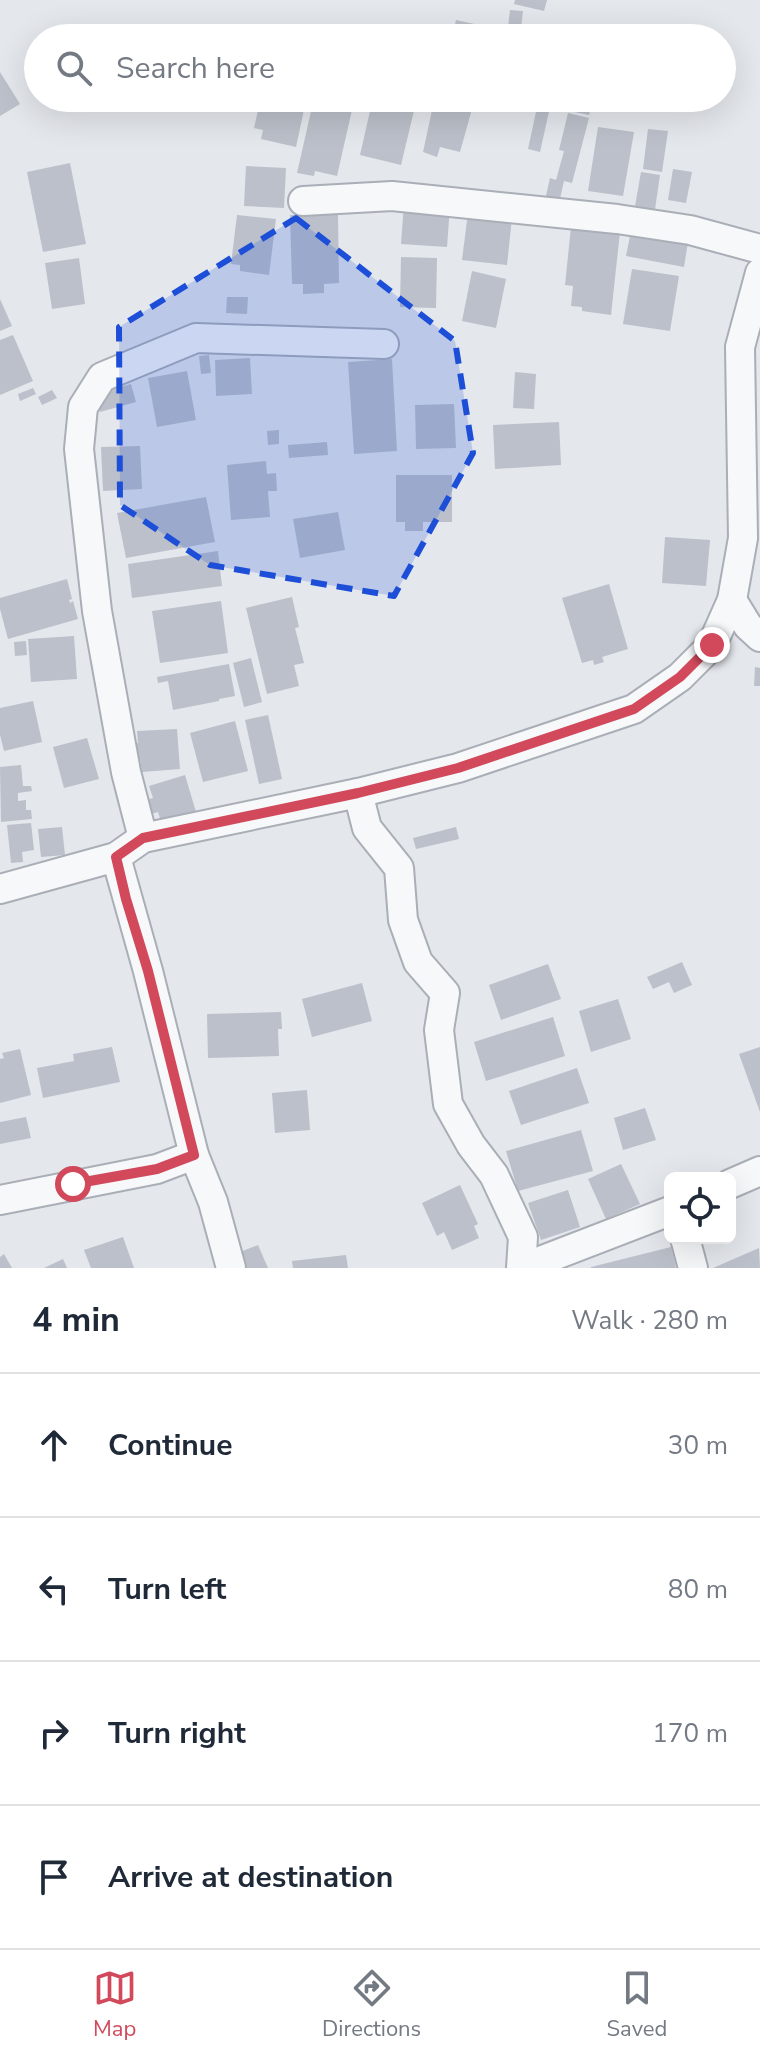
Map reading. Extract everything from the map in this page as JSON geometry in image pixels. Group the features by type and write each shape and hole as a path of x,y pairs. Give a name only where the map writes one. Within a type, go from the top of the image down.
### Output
{"street":[{"path":"303,201 392,196 524,209 690,230 760,249"},
{"path":"0,889 116,857 143,838 358,793 458,768 634,709 680,677 712,645 732,600 743,538 740,347 760,273"},
{"path":"143,838 126,772 97,611 79,449 83,407 102,377 196,338 384,344"},
{"path":"732,600 748,626 760,637"},
{"path":"358,793 367,828 399,868 403,920 418,962 445,993 439,1030 448,1104 471,1145 494,1175 518,1225 523,1237 521,1268 664,1213"},
{"path":"116,857 194,1155 213,1202 231,1268"},
{"path":"0,1200 157,1169 194,1155"},
{"path":"736,1181 760,1171"},
{"path":"687,1244 693,1268"}],"highlighted area":[{"path":"296,218 455,341 473,453 394,596 210,565 120,505 119,327"}],"building":[{"path":"515,0 547,0 544,11 514,4"},
{"path":"510,10 523,11 521,24 508,24"},
{"path":"0,72 20,104 0,116"},
{"path":"258,112 304,112 296,147 261,139 263,130 254,128"},
{"path":"311,112 352,112 337,176 315,171 314,176 297,173"},
{"path":"370,112 414,112 401,165 360,155"},
{"path":"432,112 471,112 460,152 440,147 437,157 423,152"},
{"path":"536,112 549,112 540,152 528,149"},
{"path":"568,113 589,118 572,183 564,181 559,203 545,200 550,178 556,180 564,151 559,150"},
{"path":"598,127 634,132 623,196 588,191"},
{"path":"648,129 668,131 662,172 643,169"},
{"path":"70,163 86,244 43,252 27,172"},
{"path":"246,166 286,168 284,208 244,206"},
{"path":"673,169 692,172 686,203 668,200"},
{"path":"641,172 660,175 654,216 634,212"},
{"path":"404,203 450,206 447,247 401,244"},
{"path":"468,213 512,218 507,265 462,260"},
{"path":"338,214 339,283 324,284 324,293 303,294 303,284 292,284 290,215"},
{"path":"237,215 276,219 269,275 240,271 240,265 231,264"},
{"path":"632,226 689,236 684,267 626,256"},
{"path":"571,227 620,232 611,315 582,311 582,307 571,306 573,286 565,285"},
{"path":"401,257 437,258 436,308 400,307"},
{"path":"79,258 85,304 52,309 45,263"},
{"path":"632,269 679,276 670,331 623,324"},
{"path":"472,271 506,279 496,328 462,321"},
{"path":"227,297 248,297 247,314 226,313"},
{"path":"0,299 12,326 0,331"},
{"path":"13,335 33,381 0,395 0,340"},
{"path":"209,355 211,373 201,374 199,356"},
{"path":"250,358 252,394 216,396 215,360"},
{"path":"392,359 397,451 354,454 348,362"},
{"path":"187,371 196,420 157,427 148,378"},
{"path":"515,372 536,374 534,409 513,408"},
{"path":"131,384 136,402 100,412 95,394"},
{"path":"33,388 36,394 20,401 18,394"},
{"path":"52,390 57,398 42,405 38,397"},
{"path":"454,404 456,448 416,449 415,405"},
{"path":"559,422 561,465 495,469 493,425"},
{"path":"279,430 279,444 268,445 267,431"},
{"path":"327,442 328,455 289,458 288,445"},
{"path":"140,446 142,489 103,491 101,447"},
{"path":"266,461 267,474 276,473 277,491 268,491 270,517 231,520 227,465"},
{"path":"396,475 452,475 452,522 423,522 423,531 405,531 405,522 396,522"},
{"path":"206,497 215,542 126,558 117,513"},
{"path":"338,512 345,550 300,558 293,519"},
{"path":"665,537 710,540 706,586 662,583"},
{"path":"218,551 222,586 132,598 128,564"},
{"path":"67,579 72,599 69,600 70,603 73,601 78,619 8,639 0,598"},
{"path":"609,584 628,649 602,657 604,662 594,665 593,660 582,663 562,598"},
{"path":"292,597 299,627 295,628 304,663 294,665 299,686 267,694 246,608"},
{"path":"221,601 228,653 160,663 152,611"},
{"path":"74,636 77,679 31,682 28,639"},
{"path":"26,641 27,655 15,656 14,642"},
{"path":"251,658 262,702 244,707 233,663"},
{"path":"229,664 235,696 219,701 173,710 168,681 158,683 157,677"},
{"path":"755,667 760,668 760,686 754,686"},
{"path":"33,701 42,742 4,751 0,735 0,708"},
{"path":"268,715 282,779 259,784 245,720"},
{"path":"235,721 248,771 203,782 190,733"},
{"path":"177,729 180,769 142,772 140,759 134,759 133,743 138,743 137,731"},
{"path":"87,738 99,779 64,788 53,747"},
{"path":"21,765 23,786 31,786 32,791 18,793 18,801 26,800 26,810 31,810 32,819 1,822 0,767"},
{"path":"185,775 196,812 161,822 158,812 151,814 146,800 153,798 149,786"},
{"path":"31,823 34,850 22,852 23,862 11,863 7,825"},
{"path":"62,827 65,855 41,857 38,829"},
{"path":"456,827 459,839 416,849 413,838"},
{"path":"682,962 692,985 674,993 669,982 653,989 647,977"},
{"path":"548,964 561,999 501,1020 489,985"},
{"path":"362,983 372,1021 312,1037 302,999"},
{"path":"618,999 631,1039 591,1052 579,1011"},
{"path":"281,1012 279,1056 208,1058 207,1014"},
{"path":"553,1017 565,1056 486,1081 474,1042"},
{"path":"112,1047 120,1082 43,1098 37,1068 74,1061 73,1054"},
{"path":"760,1047 760,1112 739,1054"},
{"path":"20,1049 31,1095 0,1103 2,1053"},
{"path":"577,1068 589,1103 521,1125 509,1091"},
{"path":"307,1090 310,1130 275,1133 272,1093"},
{"path":"645,1108 656,1140 623,1150 614,1118"},
{"path":"26,1117 31,1138 0,1144 0,1122"},
{"path":"581,1130 593,1171 518,1191 506,1151"},
{"path":"621,1164 640,1204 606,1219 588,1179"},
{"path":"460,1185 478,1224 474,1226 479,1238 452,1250 444,1232 437,1236 422,1203"},
{"path":"568,1190 580,1227 541,1240 528,1203"},
{"path":"123,1237 134,1268 91,1268 84,1250"},
{"path":"258,1245 268,1268 247,1268 240,1252"},
{"path":"671,1247 676,1268 591,1268 591,1267"},
{"path":"759,1248 760,1268 713,1268"},
{"path":"4,1254 12,1268 0,1268 0,1257"},
{"path":"346,1255 348,1268 293,1268 292,1261"},
{"path":"63,1259 67,1268 44,1268"}],"route":[{"path":"73,1184 157,1169 194,1155 116,857 143,838 358,793 458,768 634,709 680,677 712,645"}]}
